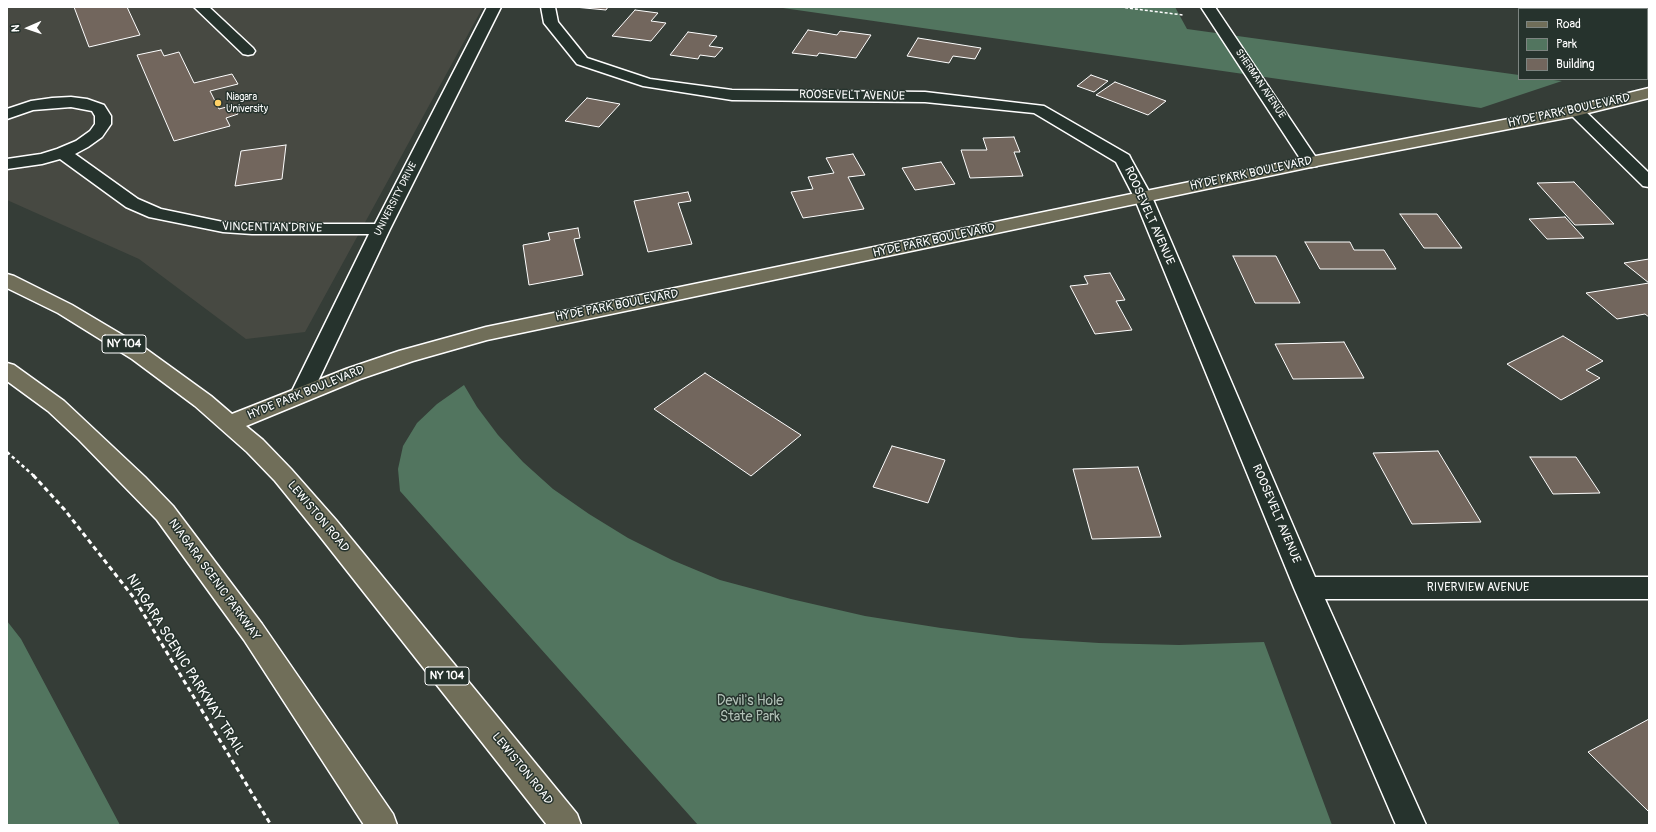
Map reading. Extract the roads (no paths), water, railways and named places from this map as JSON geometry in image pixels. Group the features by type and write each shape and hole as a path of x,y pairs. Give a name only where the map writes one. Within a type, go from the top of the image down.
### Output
{"main road":[{"name":"HYDE PARK BOULEVARD","path":"230,424 302,393 378,365 493,332 1311,162 1576,110 1649,93"},
{"name":"LEWISTON ROAD","path":"7,280 66,309 115,338 178,382 255,446 310,506 566,825"},
{"name":"NIAGARA SCENIC PARKWAY","path":"7,370 56,406 87,434 165,513 253,632 382,825"}],"street":[{"path":"201,7 248,51"},
{"name":"UNIVERSITY DRIVE","path":"302,393 381,229 494,7"},
{"name":"ROOSEVELT AVENUE","path":"548,7 551,23 582,61 648,83 732,95 925,97 1038,109 1123,159 1142,197 1307,588 1411,825"},
{"name":"SHERMAN AVENUE","path":"1212,13 1311,162"},
{"path":"7,114 32,106 52,102 71,102 87,104 98,108 103,116 103,124 96,134 82,144 63,153 42,160 7,164"},
{"path":"1576,110 1649,182"},
{"name":"VINCENTIAN DRIVE","path":"63,153 132,204 179,220 222,227 252,229 381,229"},
{"name":"RIVERVIEW AVENUE","path":"1307,588 1649,588"}],"place":[{"name":"Niagara University","path":"218,103"}],"park label":[{"name":"Devil's Hole State Park","path":"750,710"}]}
